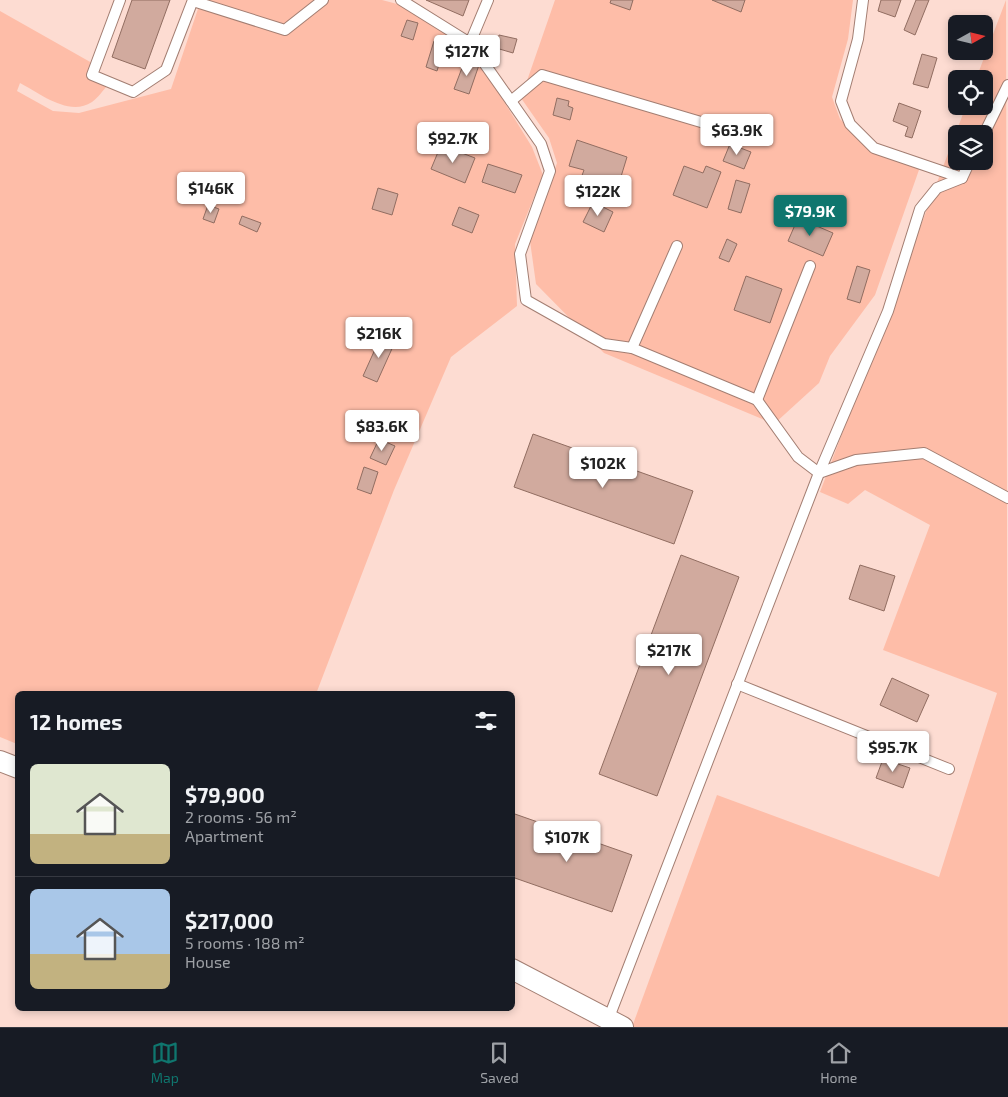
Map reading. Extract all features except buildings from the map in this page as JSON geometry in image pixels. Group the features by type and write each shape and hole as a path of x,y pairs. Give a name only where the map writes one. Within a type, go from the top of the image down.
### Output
{"street":[{"path":"0,761 15,767"},
{"path":"515,972 616,1023"}],"lane":[{"path":"120,0 92,75 133,92 166,70 193,0 285,30 323,0"},
{"path":"402,0 470,43 540,144 550,171 520,254 526,300 604,344 632,348 757,400 798,457 819,473"},
{"path":"470,43 488,0"},
{"path":"863,0 858,39 841,101 850,124 874,148 962,178"},
{"path":"510,101 542,75 755,138"},
{"path":"988,125 1008,85"},
{"path":"616,1023 737,684 819,473 888,311 920,209 937,188 962,178 966,170"},
{"path":"632,348 677,246"},
{"path":"757,400 810,266"},
{"path":"819,473 856,460 924,454 1008,498"},
{"path":"737,684 949,769"}],"shaded area":[{"path":"201,0 382,0 401,5 474,53 532,147 543,175 515,244 517,306 451,357 394,490 317,691 15,691 15,743 0,737 0,11 92,63 88,75 108,85 92,102 74,107 46,98 20,83 17,91 53,111 79,113 171,89"},
{"path":"555,0 853,0 848,39 832,97 840,119 862,141 920,167 875,295 830,356 819,383 774,424 604,353 536,284 530,241 557,163 549,138 521,98"},
{"path":"1006,0 1008,1027 632,1027 717,795 939,877 997,693 883,650 930,525 865,490 848,504 820,492 948,154 948,170 993,170 993,125 959,125 963,115 993,115 993,70 979,70 983,60 993,60 993,34"}]}
